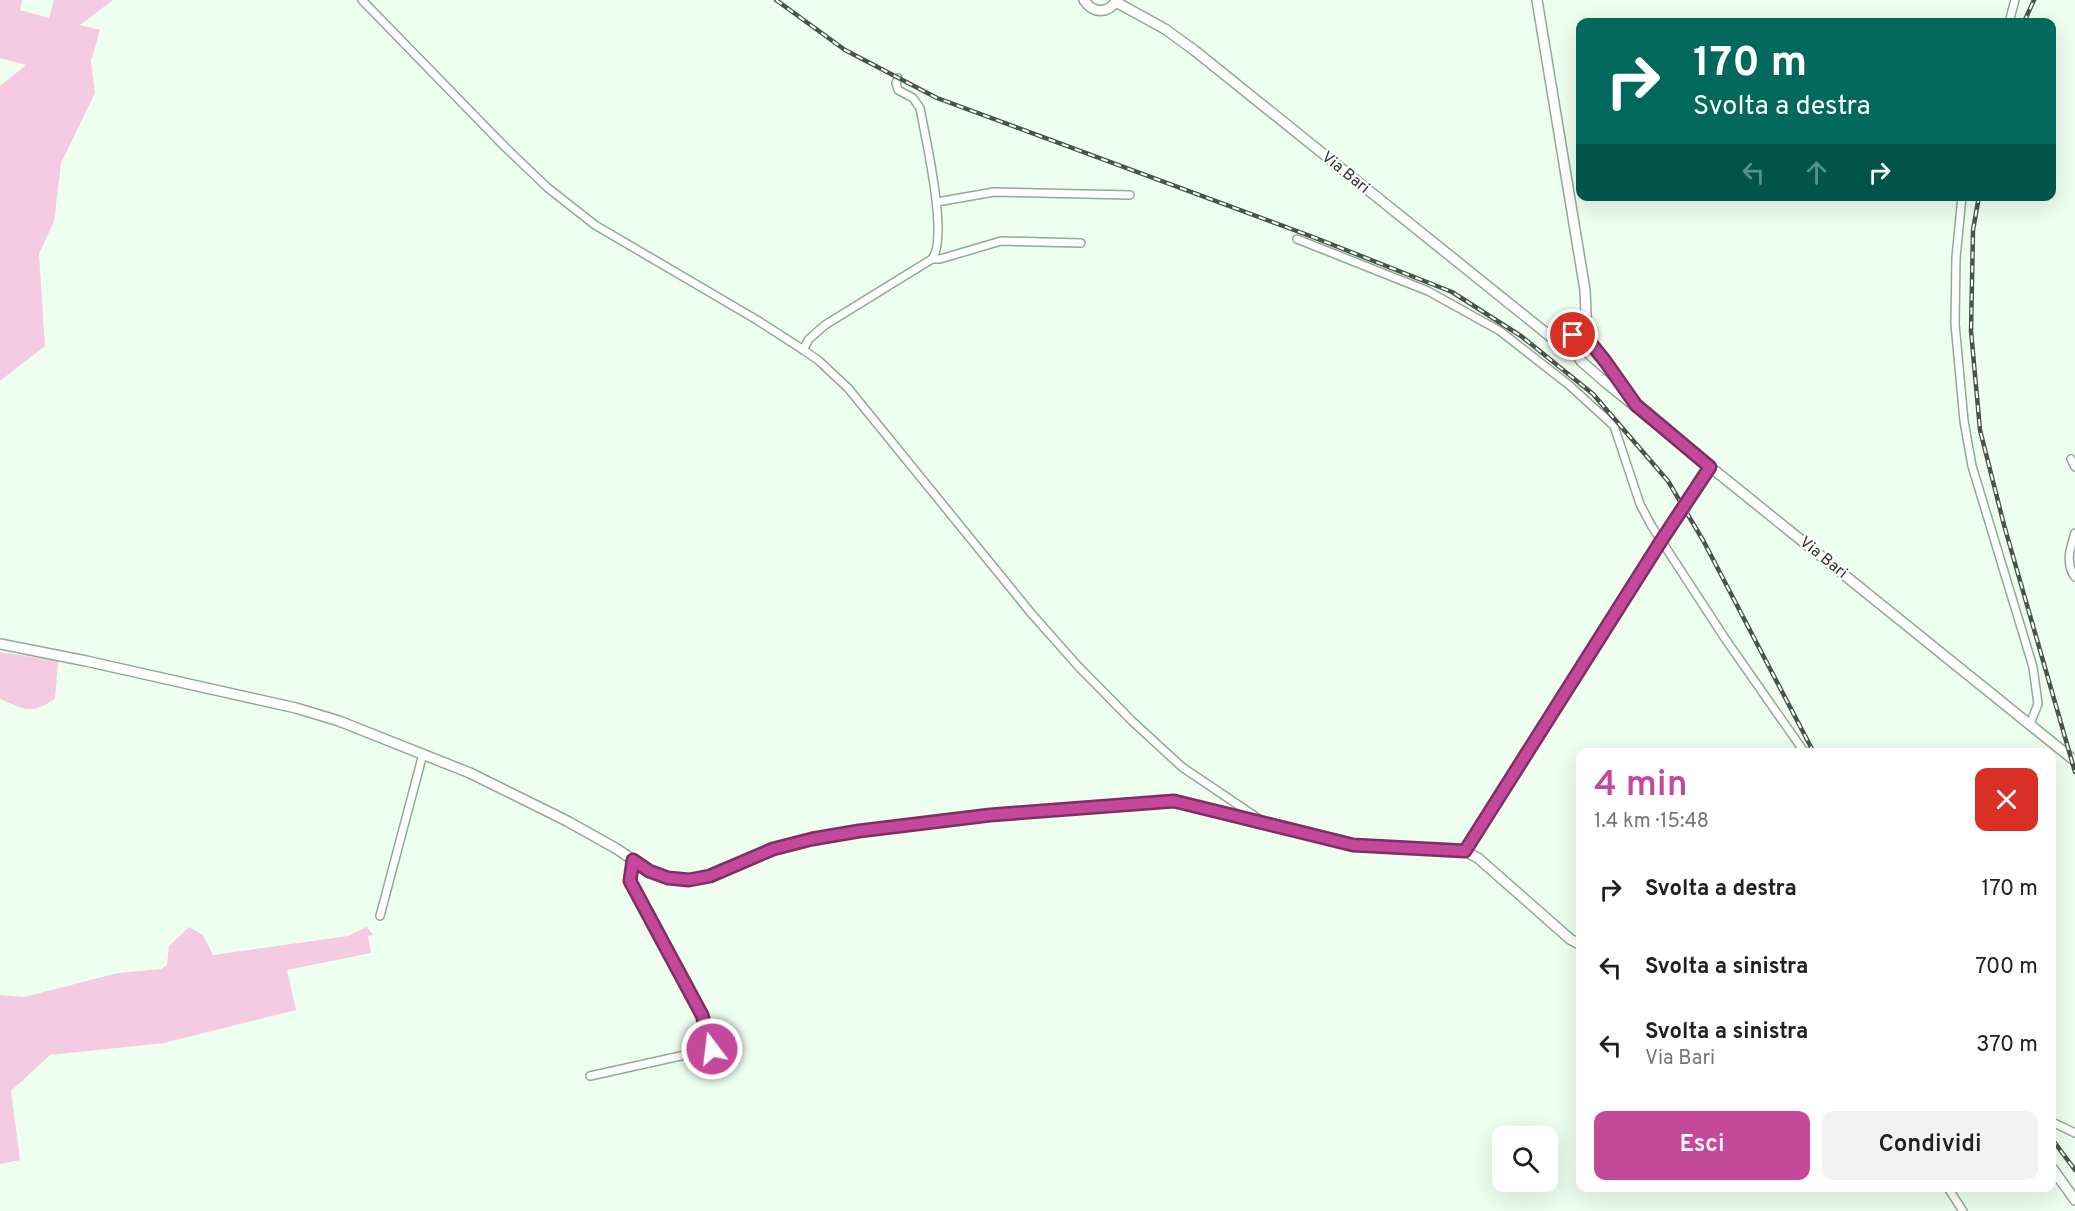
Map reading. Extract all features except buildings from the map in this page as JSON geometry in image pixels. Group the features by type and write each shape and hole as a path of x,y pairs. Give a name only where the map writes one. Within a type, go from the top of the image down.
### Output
{"main road":[{"name":"Via Bari","path":"1084,0 1088,6 1097,11 1108,9 1117,1 1165,29 1194,50 1340,170 1545,332 1573,350 1581,361 1710,467 2075,761"},
{"path":"1537,0 1586,306 1587,346 1584,350 1573,350 1570,340 1586,306"},
{"path":"1545,332 1582,333 1636,405"},
{"path":"0,644 296,708 339,721 470,773 567,821 649,871 668,878 689,880 710,876 773,849 859,831 990,815 1174,801 1353,845 1465,851 1478,858 1576,942"},
{"path":"2056,1174 2075,1200"}],"street":[{"path":"362,0 505,147 555,194 595,225 757,320 818,360 848,388 1031,613 1077,665 1132,721 1182,767 1264,822"},
{"path":"2010,18 2015,0"},
{"path":"898,78 896,83 898,90 913,98 920,108 937,202 938,242 933,259"},
{"path":"937,202 994,192 1130,195"},
{"path":"1962,201 1956,258 1955,324 1965,421 1972,466 2033,667 2038,704 2030,724"},
{"path":"1297,240 1428,291 1500,331 1560,377 1614,426 1640,504 1661,541 1726,640 1802,748"},
{"path":"803,350 809,339 825,326 933,259 1001,241 1081,243"},
{"path":"2071,459 2075,467"},
{"path":"1465,851 1710,467"},
{"path":"2075,533 2069,562 2069,570 2075,577"},
{"path":"380,916 423,754"},
{"path":"590,1076 712,1049 702,1015 630,881 633,860"},
{"path":"2056,1124 2075,1133"},
{"path":"1951,1192 1963,1211"}],"shaded area":[{"path":"0,0 22,0 20,10 49,18 54,0 113,0 80,25 100,30 91,61 95,93 61,163 54,221 39,254 45,346 0,381 0,86 26,65 0,58"},
{"path":"0,652 58,661 55,699 39,707 28,709 0,699"},
{"path":"189,927 203,935 213,955 348,936 367,927 373,935 368,936 371,953 287,970 296,1010 164,1043 50,1055 11,1091 20,1160 0,1164 0,995 24,997 118,973 161,969 167,965 169,946"}],"railway":[{"path":"776,0 845,50 937,98 1313,237 1452,292 1521,336 1593,394 1668,481 1704,542 1811,748"},
{"path":"2026,18 2034,0"},
{"path":"1978,201 1973,230 1971,331 1980,430 2004,525 2075,772"},
{"path":"2056,1144 2075,1170"}],"route":[{"path":"712,1049 702,1015 630,881 633,860 649,871 668,878 689,880 710,876 773,849 859,831 990,815 1174,801 1353,845 1465,851 1710,467 1636,405 1587,337 1582,333 1573,335"}]}
